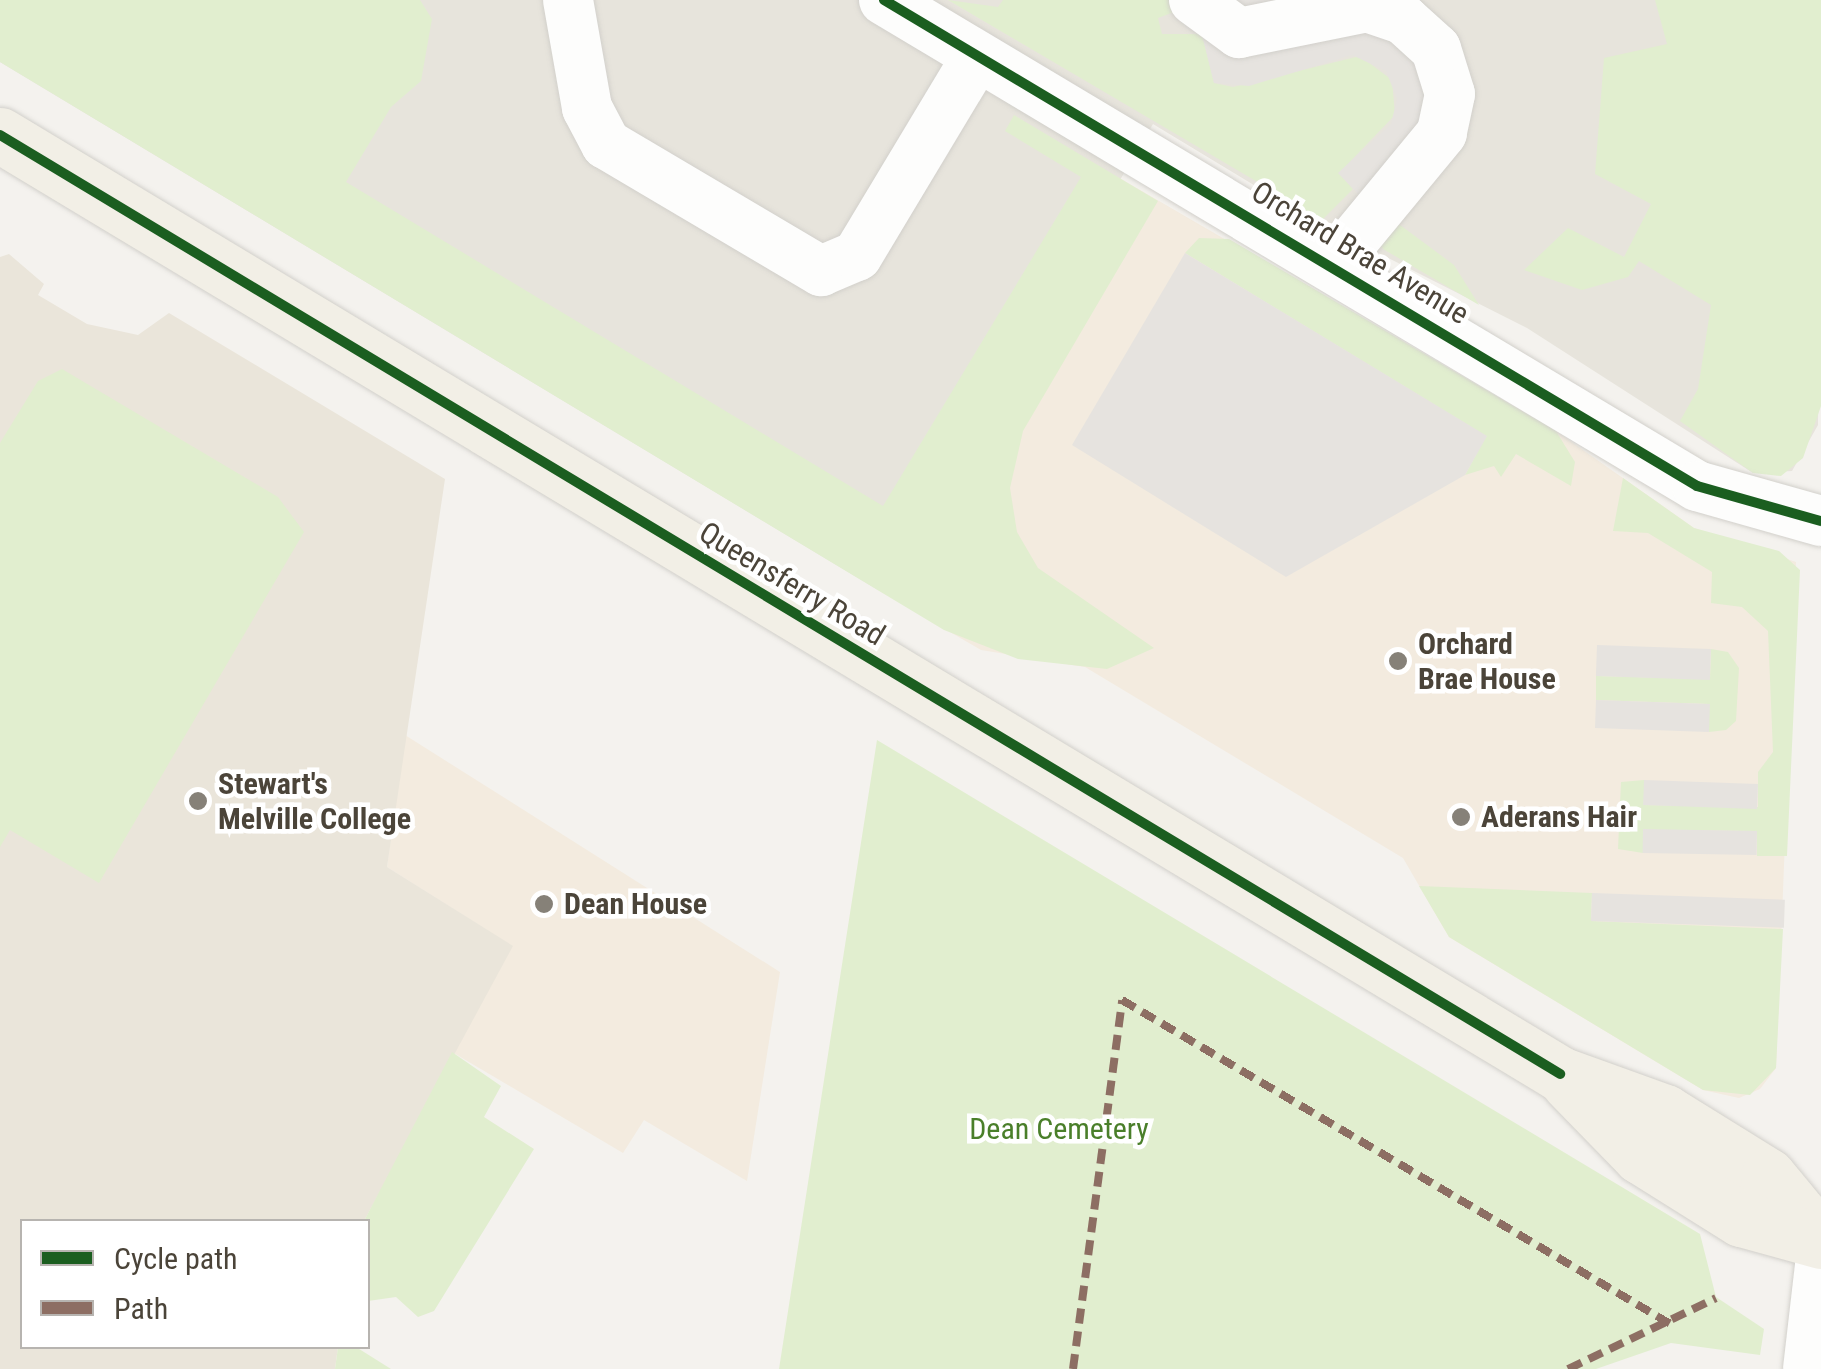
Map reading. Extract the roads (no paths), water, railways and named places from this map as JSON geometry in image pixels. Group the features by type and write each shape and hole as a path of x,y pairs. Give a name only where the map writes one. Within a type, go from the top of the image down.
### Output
{"main road":[{"name":"Queensferry Road","path":"0,134 1560,1074 1665,1112 1768,1176 1821,1240"}],"street":[{"path":"568,0 590,118 606,144 821,271 858,256 976,56"},
{"name":"Orchard Brae Avenue","path":"884,0 1334,264 1697,486 1821,520"},
{"name":"Orchard Brae Avenue","path":"1194,0 1240,33 1367,8 1404,20 1436,49 1450,94 1442,133 1334,264"},
{"path":"1808,1369 1821,1257"}],"place":[{"name":"Orchard Brae House","path":"1398,661"},
{"name":"Stewart's Melville College","path":"198,801"},
{"name":"Aderans Hair","path":"1461,817"},
{"name":"Dean House","path":"544,904"}],"park label":[{"name":"Dean Cemetery","path":"1059,1129"}]}
